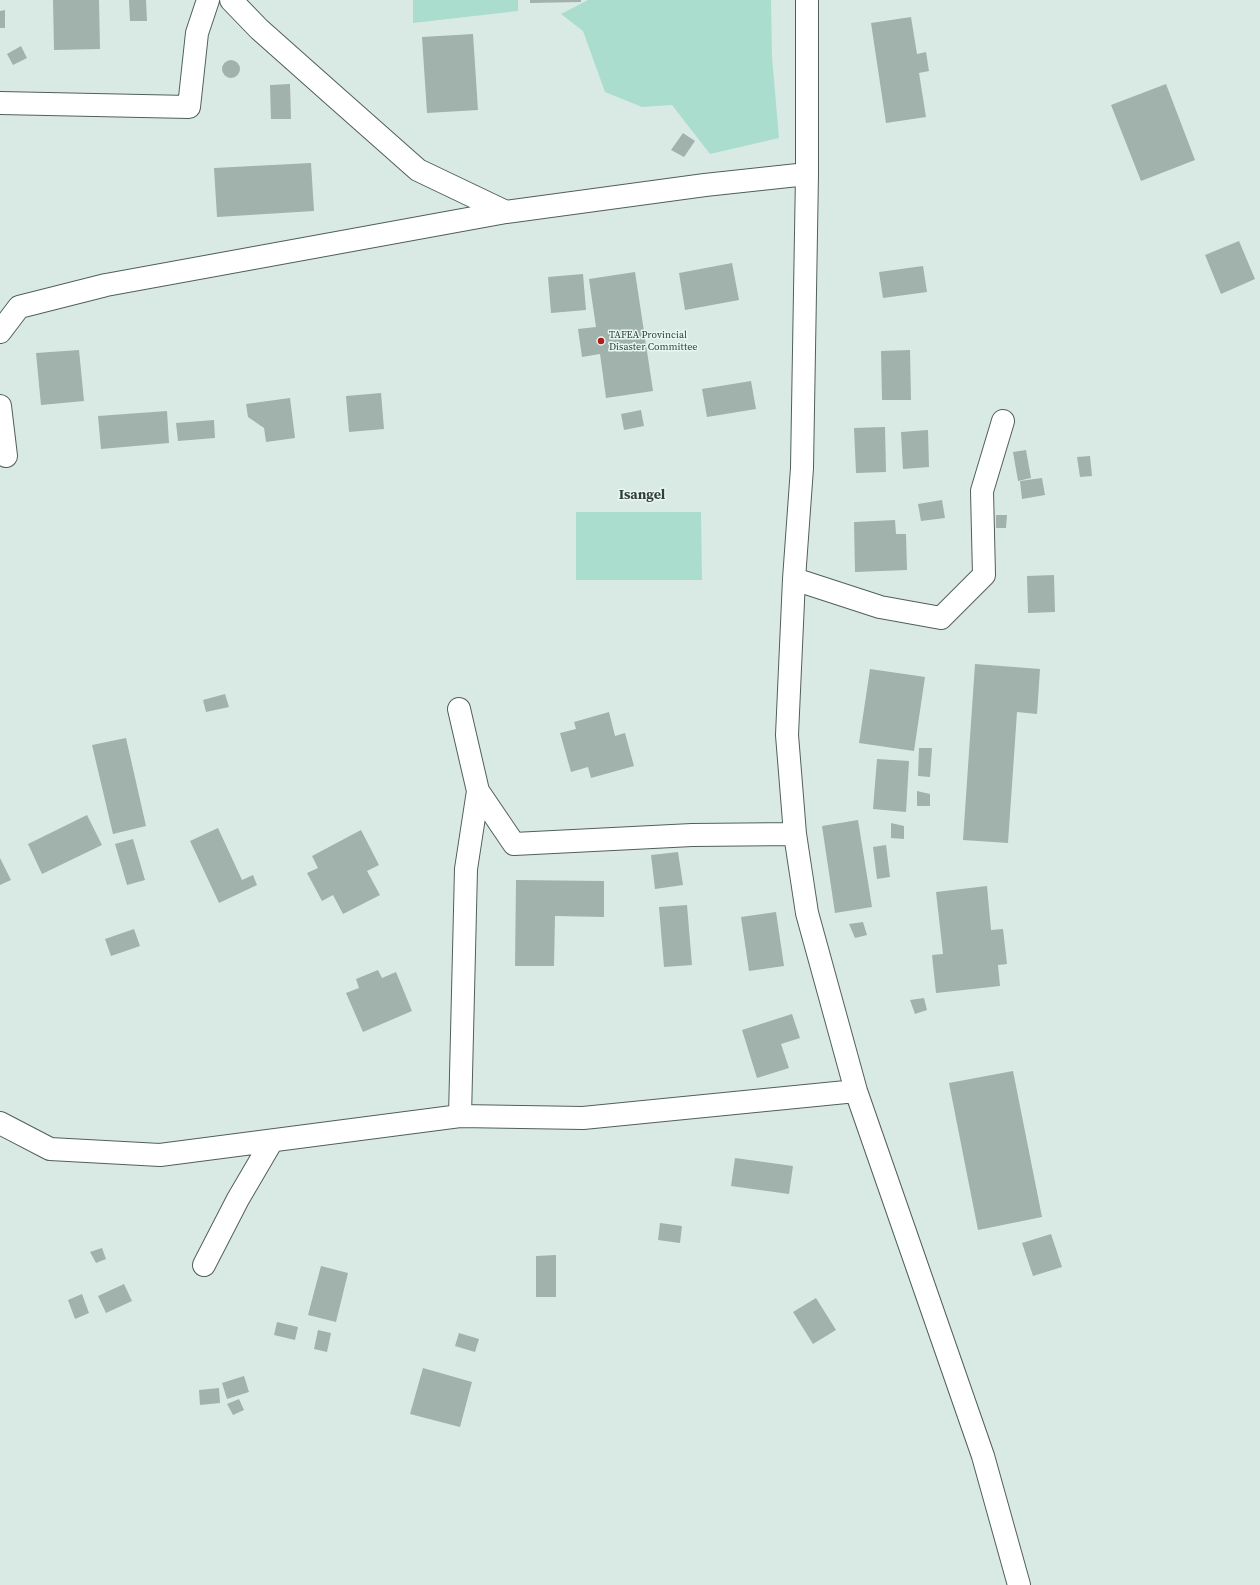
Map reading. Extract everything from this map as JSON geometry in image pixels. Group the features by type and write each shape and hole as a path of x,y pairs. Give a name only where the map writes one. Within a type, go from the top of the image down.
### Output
{"street":[{"path":"0,103 189,107 197,33 208,0"},
{"path":"231,0 303,69 418,170 506,212"},
{"path":"807,0 807,174 802,468 794,579 787,734 795,834 807,913 856,1091 983,1456 1019,1585"},
{"path":"0,332 19,307 106,285 506,212 704,185 807,174"},
{"path":"0,406 6,456"},
{"path":"794,579 880,607 941,618 984,576 982,491 1003,421"},
{"path":"459,710 478,791 514,844 692,835 795,834"},
{"path":"460,1116 466,870 478,791"},
{"path":"0,1123 50,1149 160,1155 460,1116 583,1118 856,1091"},
{"path":"204,1265 238,1199 272,1141"}],"green space":[{"path":"413,0 518,0 518,11 413,23"},
{"path":"588,0 771,0 772,57 779,138 710,154 672,105 642,107 605,92 583,31 561,14"},
{"path":"576,512 701,512 702,580 576,580"}],"building":[{"path":"53,0 99,0 100,49 54,50"},
{"path":"129,0 146,0 147,21 130,21"},
{"path":"530,0 581,0 581,2 530,3"},
{"path":"5,10 5,28 0,28 0,11"},
{"path":"911,17 917,54 926,52 929,71 919,73 926,117 886,123 871,23"},
{"path":"473,34 478,110 427,113 422,37"},
{"path":"21,46 27,58 13,65 7,54"},
{"path":"231,60 237,63 240,69 237,75 231,78 225,75 222,69 225,63"},
{"path":"290,84 291,119 271,119 270,85"},
{"path":"1166,84 1195,160 1141,181 1111,105"},
{"path":"683,133 695,141 684,157 671,150"},
{"path":"311,163 314,211 217,217 214,168"},
{"path":"1239,241 1255,279 1221,294 1205,255"},
{"path":"732,263 739,300 685,310 679,273"},
{"path":"923,266 927,292 883,298 879,272"},
{"path":"635,272 653,391 606,398 600,354 582,357 578,329 596,327 589,279"},
{"path":"583,274 586,310 551,313 548,277"},
{"path":"79,350 84,401 41,405 36,353"},
{"path":"910,350 911,400 882,400 881,351"},
{"path":"751,381 756,409 707,417 702,389"},
{"path":"381,393 384,429 349,432 346,396"},
{"path":"290,398 295,438 266,442 264,428 248,417 246,404"},
{"path":"641,410 644,426 624,430 621,414"},
{"path":"167,411 169,443 101,449 98,416"},
{"path":"214,420 215,438 178,441 176,423"},
{"path":"885,427 886,472 856,473 854,428"},
{"path":"928,430 929,467 903,469 901,432"},
{"path":"1026,450 1031,478 1018,481 1013,452"},
{"path":"1090,456 1092,476 1080,477 1077,457"},
{"path":"1042,478 1045,495 1022,499 1020,481"},
{"path":"942,500 945,518 921,521 918,504"},
{"path":"996,515 1007,515 1006,528 996,528"},
{"path":"895,520 896,534 906,534 907,570 855,572 854,522"},
{"path":"1054,575 1055,612 1028,613 1027,576"},
{"path":"975,664 1040,669 1037,714 1017,712 1008,843 963,840"},
{"path":"870,669 925,677 914,751 859,743"},
{"path":"225,694 229,707 206,712 203,700"},
{"path":"609,712 615,736 625,733 634,766 591,778 588,767 571,772 560,733 576,729 574,722"},
{"path":"126,738 146,826 113,834 92,745"},
{"path":"919,748 932,748 930,777 918,776"},
{"path":"877,759 909,761 906,812 873,809"},
{"path":"917,791 930,794 930,806 917,806"},
{"path":"87,815 102,845 42,874 28,844"},
{"path":"858,820 872,907 835,913 822,826"},
{"path":"891,823 904,826 904,839 891,838"},
{"path":"218,828 242,880 253,875 257,885 219,903 190,841"},
{"path":"361,830 379,865 367,871 380,895 343,914 333,895 322,901 307,873 318,868 312,856"},
{"path":"133,839 145,880 127,885 115,844"},
{"path":"886,845 890,877 877,879 873,847"},
{"path":"678,852 683,885 655,889 651,855"},
{"path":"0,858 11,880 0,885"},
{"path":"516,880 604,881 604,917 555,916 554,966 515,966"},
{"path":"987,886 991,930 1003,929 1007,964 998,965 1000,986 936,993 932,955 943,954 936,892"},
{"path":"687,905 692,965 664,967 659,907"},
{"path":"776,912 784,966 749,971 741,917"},
{"path":"863,922 867,935 855,938 849,924"},
{"path":"134,929 140,946 111,956 105,939"},
{"path":"378,970 382,978 396,972 412,1011 363,1032 346,993 359,988 356,979"},
{"path":"924,998 927,1010 915,1014 910,1000"},
{"path":"792,1014 800,1038 781,1044 789,1068 757,1078 742,1030"},
{"path":"1013,1071 1042,1217 978,1230 949,1083"},
{"path":"735,1158 793,1166 789,1194 731,1186"},
{"path":"660,1223 682,1226 680,1243 658,1240"},
{"path":"1051,1234 1062,1267 1033,1276 1022,1243"},
{"path":"102,1248 106,1259 96,1263 90,1252"},
{"path":"556,1255 556,1297 536,1297 536,1256"},
{"path":"321,1266 348,1273 336,1322 308,1315"},
{"path":"124,1284 132,1301 106,1313 98,1296"},
{"path":"82,1294 89,1313 75,1319 68,1300"},
{"path":"816,1298 836,1330 813,1344 793,1312"},
{"path":"277,1322 298,1327 295,1340 274,1335"},
{"path":"318,1330 331,1333 327,1352 314,1349"},
{"path":"459,1333 479,1339 475,1352 455,1346"},
{"path":"423,1368 472,1382 460,1427 410,1414"},
{"path":"244,1376 249,1392 227,1399 222,1383"},
{"path":"219,1388 220,1403 200,1405 199,1390"},
{"path":"239,1399 244,1410 233,1415 227,1404"}],"place":[{"name":"TAFEA Provincial Disaster Committee","path":"601,341"}],"district":[{"name":"Isangel","path":"642,495"}]}
